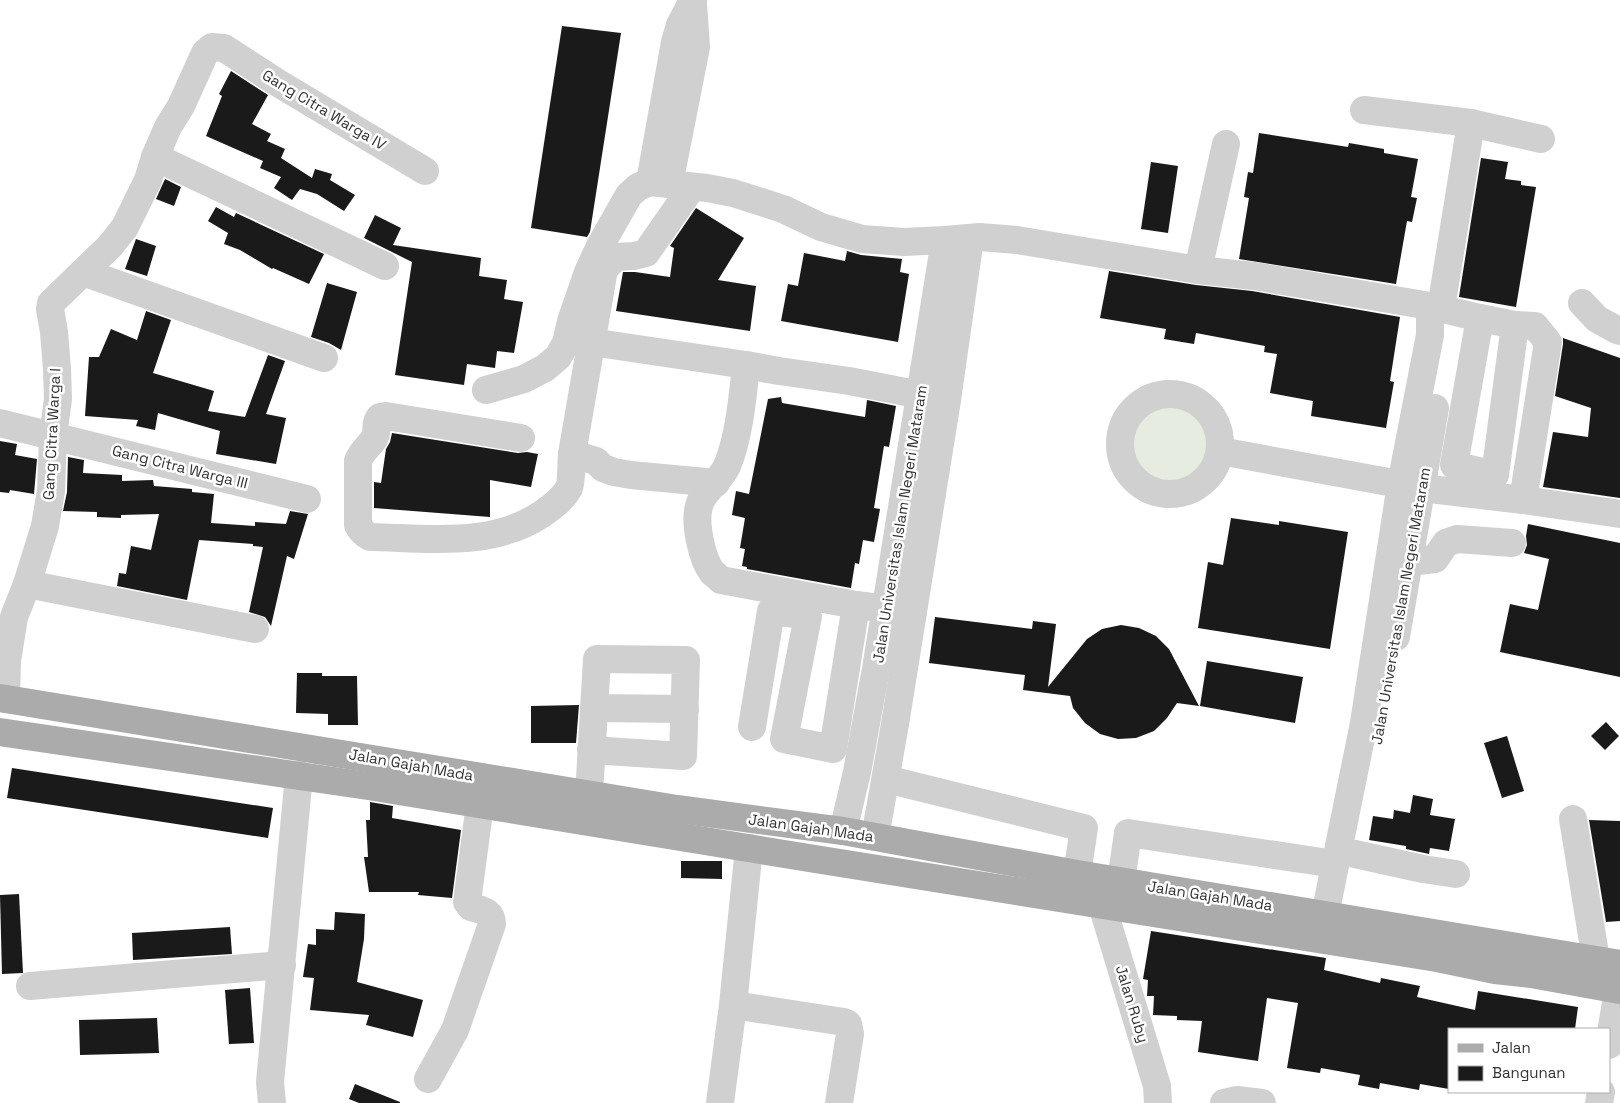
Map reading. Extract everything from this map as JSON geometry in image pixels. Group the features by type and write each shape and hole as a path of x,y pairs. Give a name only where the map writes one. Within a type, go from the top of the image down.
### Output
{"main road":[{"name":"Jalan Gajah Mada","path":"3,698 677,809 843,831 1077,874 1333,917 1497,957 1614,976"},
{"path":"110,748 117,717"},
{"name":"Jalan Gajah Mada","path":"0,732 299,775 1437,958 1497,957 1531,974 1614,976"},
{"path":"674,835 677,809"}],"street":[{"path":"521,438 386,416 380,417 376,423 376,436 361,452 358,461 358,525 360,530 370,537 463,539 504,532 530,522 556,505 570,487 572,454 604,269 616,257 646,253 670,184 696,47 693,0"},
{"name":"Gang Citra Warga I","path":"3,698 14,618 45,526 51,491 53,436 58,399 51,303 110,246 125,227 148,180 155,157 168,127 181,106 205,53 212,47 224,48"},
{"name":"Gang Citra Warga IV","path":"224,48 278,83 426,171"},
{"path":"1364,110 1471,122 1541,139"},
{"name":"Jalan Universitas Islam Negeri Mataram","path":"1345,859 1364,723 1411,486 1430,335 1440,308 1471,122"},
{"path":"1198,270 1226,144"},
{"path":"155,157 385,266"},
{"path":"486,390 524,379 545,368 558,357 566,343 571,321 588,272 629,194 638,187 670,184 733,193 758,200 783,209 821,227 862,238 904,242 980,237 1016,240 1198,270 1254,276 1440,308 1515,325 1535,326 1548,342 1523,500"},
{"name":"Jalan Universitas Islam Negeri Mataram","path":"843,831 858,772 920,396 957,239"},
{"name":"Jalan Universitas Islam Negeri Mataram","path":"875,837 947,400 957,239"},
{"path":"83,272 324,358"},
{"path":"1582,303 1597,319 1620,330"},
{"path":"1480,318 1454,465 1496,475 1515,325"},
{"path":"591,342 849,381 947,400"},
{"path":"746,365 741,407 733,448 727,466 699,506 698,528 704,555 712,572 721,580 856,605 913,612"},
{"name":"Gang Citra Warga III","path":"0,423 307,499"},
{"path":"1220,451 1411,486 1620,514"},
{"path":"572,454 596,461 603,468 614,472 716,483"},
{"name":"Jalan Universitas Islam Negeri Mataram","path":"1333,917 1345,859 1381,727 1409,562 1411,486"},
{"path":"1409,562 1435,559 1446,543 1457,539 1512,543"},
{"path":"26,584 255,629"},
{"path":"752,727 771,611 808,616 784,738 833,749 856,605"},
{"path":"589,795 591,750 597,659 686,660 683,756 591,750"},
{"path":"594,708 685,709"},
{"path":"272,1103 270,1082 299,775"},
{"path":"886,779 1084,828 1077,874"},
{"path":"428,1079 456,1030 492,924 492,919 487,912 471,907 468,902 480,804"},
{"path":"1573,819 1614,976 1610,1031"},
{"path":"1121,881 1128,833 1456,874"},
{"path":"720,1103 749,848"},
{"name":"Jalan Ruby","path":"1102,905 1157,1086 1158,1103"},
{"path":"30,986 282,966"},
{"path":"732,1005 848,1024 850,1034 839,1103"},
{"path":"1224,1103 1237,1100 1262,1103"}],"shaded area":[{"path":"1169,405 1184,408 1201,422 1205,429 1208,444 1205,459 1191,476 1184,480 1169,483 1154,480 1137,466 1133,459 1130,444 1133,429 1147,412 1154,408"}],"building":[{"path":"562,26 621,33 590,232 587,237 531,228"},
{"path":"231,71 268,95 252,124 271,134 267,141 285,149 281,158 312,178 315,169 332,174 330,180 355,195 344,211 317,194 300,189 292,200 274,188 281,177 260,168 263,161 206,136 222,96 219,94"},
{"path":"1259,133 1348,147 1349,143 1384,149 1384,153 1418,159 1411,197 1417,198 1412,222 1407,221 1396,284 1239,259 1249,198 1244,197 1248,172 1253,173"},
{"path":"1481,158 1508,162 1505,179 1521,181 1521,185 1536,187 1516,307 1459,297"},
{"path":"1151,162 1178,166 1168,233 1141,229"},
{"path":"165,179 181,187 174,206 156,199"},
{"path":"216,207 234,217 236,213 324,254 309,284 272,269 240,250 224,244 228,233 208,221"},
{"path":"696,208 744,238 718,280 756,286 750,331 616,311 623,272 670,277 674,248 670,246"},
{"path":"375,215 401,228 393,245 481,258 479,276 507,280 504,299 523,302 514,353 497,351 495,368 467,364 464,385 395,375 412,262 364,238"},
{"path":"136,239 156,246 147,276 125,269"},
{"path":"847,251 861,255 902,259 900,272 909,274 898,342 781,321 788,284 798,286 804,253 845,261"},
{"path":"1109,271 1196,285 1252,291 1400,317 1390,381 1394,382 1386,428 1311,416 1313,401 1270,393 1277,354 1264,352 1265,346 1196,333 1194,344 1164,339 1166,329 1100,318"},
{"path":"327,283 357,292 341,350 329,343 311,337"},
{"path":"146,311 171,320 153,373 214,391 208,411 245,417 268,355 285,361 266,414 286,418 276,464 216,454 220,431 158,413 155,430 136,426 138,420 85,416 89,357 99,357 111,329 137,340"},
{"path":"1563,338 1620,358 1620,498 1543,487 1553,432 1588,437 1591,408 1555,396"},
{"path":"781,397 782,403 865,417 867,400 896,406 889,447 884,446 874,508 880,509 874,542 863,540 859,564 855,563 851,588 747,569 747,567 742,566 745,549 740,548 745,518 732,515 736,491 749,494 768,399"},
{"path":"392,433 518,453 538,454 531,487 490,480 490,517 374,508 374,482 381,483 386,449"},
{"path":"0,441 17,444 15,455 37,459 34,494 10,490 9,493 0,492"},
{"path":"68,457 84,460 83,473 122,475 122,481 153,480 154,486 192,489 192,492 214,494 211,523 255,526 255,522 286,524 290,511 308,514 294,559 287,556 271,626 265,617 249,612 263,547 253,546 253,544 199,540 187,600 117,586 119,573 126,574 131,546 151,550 159,514 121,515 121,518 97,517 97,512 63,511 67,492"},
{"path":"1231,518 1279,525 1279,521 1348,532 1330,649 1198,628 1208,562 1223,565"},
{"path":"1528,524 1620,543 1620,677 1500,652 1510,604 1538,610 1549,559 1524,553 1527,545"},
{"path":"935,617 1032,629 1033,621 1056,624 1048,687 1087,639 1102,629 1121,625 1139,628 1156,636 1169,649 1199,706 1177,703 1167,718 1154,731 1136,738 1118,739 1100,734 1085,723 1073,708 1070,696 1023,690 1025,675 929,663"},
{"path":"1207,661 1303,677 1295,723 1200,706"},
{"path":"297,673 322,673 322,676 357,676 358,725 328,725 328,714 296,713"},
{"path":"579,705 576,743 531,743 531,706"},
{"path":"1606,722 1619,736 1605,750 1591,736"},
{"path":"1507,736 1524,791 1502,798 1484,743"},
{"path":"12,768 273,808 268,838 7,798"},
{"path":"1413,795 1433,799 1430,815 1455,819 1449,851 1430,848 1429,854 1406,849 1406,846 1369,840 1373,816 1393,819 1394,810 1410,813"},
{"path":"370,802 393,806 392,818 461,830 452,898 418,895 419,892 369,892 364,857 368,857 366,820 370,820"},
{"path":"1589,820 1620,821 1620,921 1606,922"},
{"path":"681,861 722,861 722,879 681,878"},
{"path":"19,894 23,973 2,974 0,895"},
{"path":"335,912 365,914 364,939 357,982 423,1000 413,1037 366,1025 369,1015 310,1010 314,978 303,977 308,944 316,945 316,929 334,930"},
{"path":"230,927 232,954 133,960 132,933"},
{"path":"1151,931 1326,958 1324,970 1380,983 1381,978 1420,986 1417,997 1475,1010 1478,991 1578,1007 1575,1028 1448,1028 1448,1089 1420,1084 1419,1090 1380,1083 1379,1089 1358,1085 1360,1075 1321,1068 1320,1073 1287,1068 1298,1003 1267,998 1258,1061 1198,1052 1202,1021 1177,1020 1177,1016 1153,1015 1154,996 1147,996 1148,980 1143,979"},
{"path":"250,988 254,1043 229,1044 225,990"},
{"path":"157,1018 159,1053 80,1055 79,1020"},
{"path":"355,1084 400,1103 359,1103 349,1099"}]}
